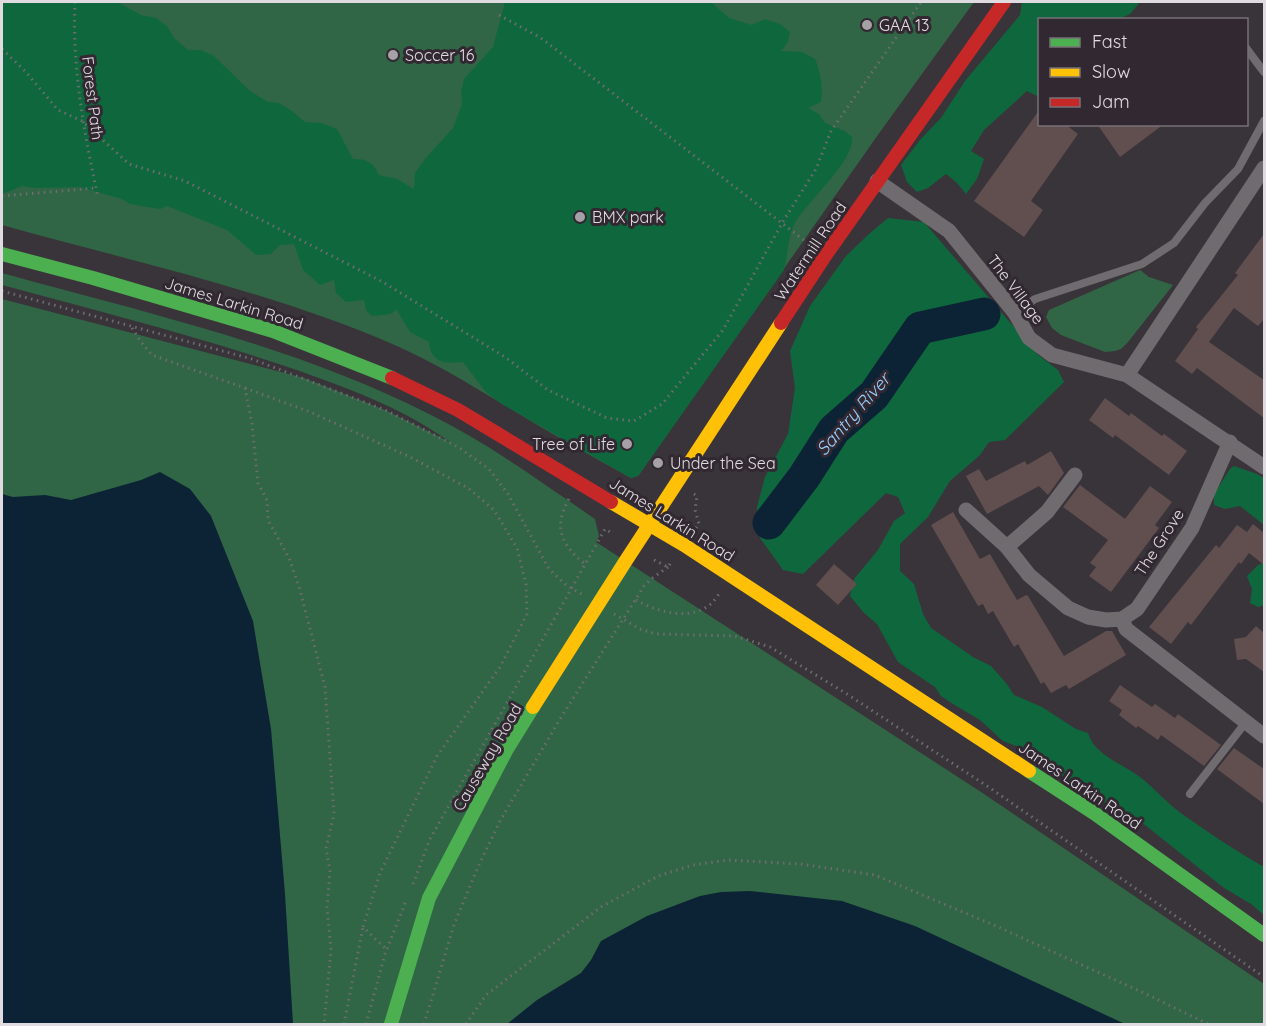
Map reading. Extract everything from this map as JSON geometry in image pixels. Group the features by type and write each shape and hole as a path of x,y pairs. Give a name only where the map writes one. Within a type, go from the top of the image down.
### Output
{"main road":[{"name":"Watermill Road","path":"650,524 825,256 1004,2"},
{"name":"James Larkin Road","path":"2,254 215,313 324,349 430,396 579,481 731,576 1094,813 1264,935"},
{"name":"Causeway Road","path":"391,1024 429,898 507,749 650,524"}],"street":[{"path":"1127,375 1264,168"},
{"name":"The Village","path":"877,181 949,231 1015,313 1029,338 1052,355 1127,375 1264,467"},
{"name":"The Grove","path":"1122,619 1137,609 1192,528 1230,442"},
{"path":"1008,547 1047,512 1074,475"},
{"path":"966,510 1008,547 1029,575 1068,608 1088,617 1106,620 1122,619 1126,629 1264,736"}],"lane":[{"path":"1248,51 1264,72"},
{"path":"1015,313 1035,299 1142,264 1174,243 1205,203 1238,169 1264,121"},
{"path":"1190,794 1246,722"}],"path":[{"name":"Forest Path","path":"75,2 74,31 82,121 98,197"},
{"path":"2,49 26,71 58,111 82,121 129,164 185,181 381,280 505,357 548,390 607,418 634,421 662,404 723,330 782,223 816,169 831,131 921,2"},
{"path":"499,15 541,38 825,256"},
{"path":"2,196 96,188"},
{"path":"2,291 252,358 385,410 458,447 489,469 508,494 549,568 577,592"},
{"path":"131,326 152,355 310,412 410,457 468,488 494,510 517,548 526,584 527,614 500,667 437,756 380,873 363,927 344,1024"},
{"path":"245,388 252,424 258,483 267,500 268,520 289,558 300,590 325,687 334,814 326,848 330,872 327,907 331,950 324,1024"},
{"path":"579,481 564,507 561,529 566,544 585,564"},
{"path":"694,494 697,496 695,510 699,524 696,528"},
{"path":"572,589 604,530 610,532"},
{"path":"654,560 668,567"},
{"path":"424,1024 454,925 500,821 560,719 623,619 651,579 668,567 673,560"},
{"path":"636,600 660,611 691,613 700,611 714,601 731,576"},
{"path":"613,614 640,629 656,634 735,636 770,647 847,694 987,786 1264,977"},
{"path":"466,1024 486,995 601,907 658,876 693,865 728,860 800,864 874,875 996,926 1208,1024"},
{"path":"363,927 387,950"}],"green space":[{"path":"2,2 974,2 638,476 631,478 437,366 397,346 301,309 251,293 2,225"},
{"path":"2,2 117,2 141,15 156,18 167,26 174,38 188,50 201,50 214,56 250,91 268,102 279,103 305,122 321,123 337,129 353,159 369,162 379,175 397,179 414,189 415,173 453,128 462,104 461,92 464,79 493,47 505,2 711,2 729,18 752,25 765,19 780,24 790,32 788,42 781,51 802,52 815,59 820,75 821,102 808,108 819,114 825,123 845,131 852,137 851,146 839,168 793,226 784,270 638,476 631,478 500,403 485,391 463,362 440,361 430,349 429,342 410,332 396,309 391,314 372,316 366,310 364,300 346,302 336,293 334,280 320,285 303,270 294,244 280,245 271,254 256,255 227,230 167,206 160,209 130,204 122,199 79,187 22,186 5,193 2,192"},
{"path":"1022,2 1140,2 1130,14 1121,18 1038,18 1038,96 1027,91 984,130 971,151 984,159 977,179 966,194 946,174 928,188 917,192 907,182 901,165 941,118 965,81 1020,15"},
{"path":"888,218 924,222 1037,354 1058,370 1064,382 1005,440 989,442 980,455 950,481 928,517 900,544 900,571 914,584 923,614 931,628 973,657 991,666 1014,695 1042,707 1076,729 1088,733 1096,747 1140,777 1182,814 1264,867 1264,915 1251,904 1224,888 1145,825 1122,815 1113,805 1100,801 1060,775 1039,755 1003,741 980,720 941,696 935,687 898,662 877,624 850,596 854,579 878,550 894,521 905,513 898,497 886,493 803,574 783,570 760,538 757,507 765,477 788,434 795,388 790,351 810,306 846,256"},
{"path":"1140,270 1149,277 1173,285 1121,349 1105,352 1061,335 1052,328 1046,317 1049,310"},
{"path":"2,273 165,317 273,350 378,390 472,437 595,519 599,536 596,542 981,792 1264,984 1264,1024 2,1024 2,299 304,378 385,410 450,442 390,407 326,380 212,343 2,285"},
{"path":"1234,466 1264,478 1264,525 1240,506 1225,509 1214,505 1214,494"},
{"path":"1264,563 1264,605 1258,607 1250,603 1252,589 1247,576 1258,565"}],"water":[{"path":"160,472 190,489 211,516 253,621 271,729 293,1024 2,1024 2,494 13,497 45,495 71,500 141,480"},
{"path":"750,891 842,901 915,926 1125,1024 507,1024 537,1000 581,973 601,941 647,916 700,896 721,892"}],"building":[{"path":"1038,112 1038,126 1068,126 1078,134 1031,201 1043,210 1024,237 974,201"},
{"path":"1098,126 1161,126 1120,157"},
{"path":"1264,234 1264,319 1258,326 1234,308 1209,342 1264,380 1264,418 1197,368 1192,374 1175,361 1198,329 1196,327 1238,275 1235,273"},
{"path":"1105,398 1129,416 1131,413 1187,451 1169,475 1115,435 1113,438 1089,420"},
{"path":"1051,451 1064,473 1048,495 1039,486 987,514 966,476 979,469 986,481 1025,461 1027,465"},
{"path":"1080,485 1125,519 1150,486 1172,502 1155,525 1159,528 1111,592 1089,576 1096,567 1090,563 1108,540 1063,507"},
{"path":"953,512 980,559 990,554 1017,600 1028,596 1064,656 1106,631 1112,631 1126,655 1069,689 1066,685 1051,693 1044,682 1041,684 1018,644 1014,647 993,611 988,614 983,604 978,606 931,525"},
{"path":"1253,524 1264,533 1264,565 1249,553 1241,564 1239,562 1191,625 1188,622 1171,644 1149,627 1216,545 1219,548 1237,525 1247,532"},
{"path":"834,564 857,584 838,605 816,585"},
{"path":"1256,626 1264,633 1264,672 1246,659 1237,660 1234,639 1246,637"},
{"path":"1120,685 1152,707 1155,704 1175,718 1178,714 1221,745 1204,766 1161,735 1158,740 1138,726 1136,728 1119,715 1122,710 1109,701"},
{"path":"1234,748 1264,769 1264,804 1217,769"}],"waterway":[{"name":"Santry River","path":"769,523 804,477 834,430 874,395 920,328 984,314"}],"traffic: fast":[{"path":"2,254 273,331 392,378"},
{"path":"391,1024 429,898 507,749 533,707"},
{"path":"1029,771 1094,813 1264,935"}],"traffic: slow":[{"path":"533,707 781,323"},
{"path":"611,502 684,545 1029,771"}],"traffic: jam":[{"path":"781,323 825,256 1004,2"},
{"path":"392,378 458,410 611,502"}],"place":[{"name":"GAA 13","path":"867,25"},
{"name":"Soccer 16","path":"393,55"},
{"name":"BMX park","path":"580,217"},
{"name":"Tree of Life","path":"627,444"},
{"name":"Under the Sea","path":"658,463"}]}
